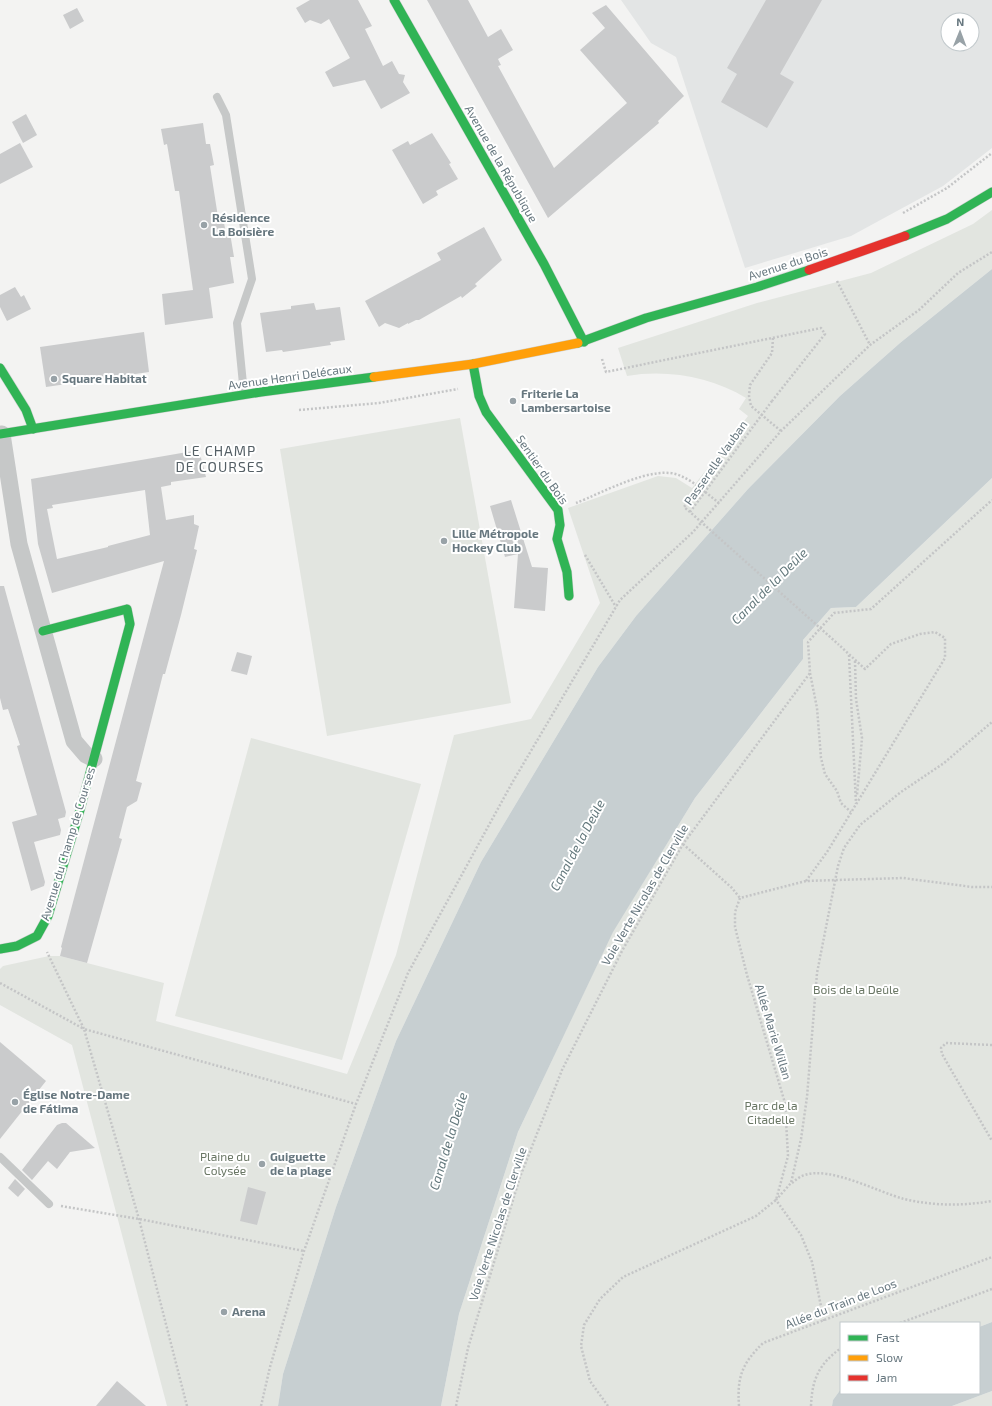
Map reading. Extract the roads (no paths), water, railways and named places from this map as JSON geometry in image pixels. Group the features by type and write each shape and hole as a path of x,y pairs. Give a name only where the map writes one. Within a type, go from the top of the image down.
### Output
{"street":[{"name":"Avenue de la République","path":"394,0 544,264 584,342"},
{"name":"Avenue du Bois","path":"584,342 646,318 756,287 902,239 964,210 992,192"},
{"name":"Avenue Henri Delécaux","path":"1,434 244,395 473,364 534,354 584,342"},
{"name":"Sentier du Bois","path":"473,364 479,396 486,412 558,510 560,526 558,539 567,572 569,596"},
{"path":"0,368 26,410 33,429"},
{"name":"Avenue du Champ de Courses","path":"1,434 19,544 74,741 86,755 94,758"},
{"name":"Avenue du Champ de Courses","path":"0,949 17,946 37,936 48,916 94,758 130,624 129,614 127,609 43,631"}],"lane":[{"path":"217,97 226,115 252,279 237,323 244,395"},
{"path":"0,1157 49,1204"}],"water":[{"name":"Canal de la Deûle","path":"992,269 992,478 856,607 831,608 803,640 803,659 695,798 613,932 518,1132 459,1314 441,1406 278,1406 283,1374 336,1207 396,1041 481,862 598,667 636,616 748,489 840,396 900,343"},
{"path":"992,1322 992,1391 952,1406 832,1406 833,1400 840,1390 840,1394 980,1394 980,1327"}],"place":[{"name":"Résidence La Boisière","path":"204,225"},
{"name":"Square Habitat","path":"54,379"},
{"name":"Friterie La Lambersartoise","path":"513,401"},
{"name":"Lille Métropole Hockey Club","path":"444,541"},
{"name":"Église Notre-Dame de Fátima","path":"15,1102"},
{"name":"Guiguette de la plage","path":"262,1164"},
{"name":"Arena","path":"224,1312"}],"district":[{"name":"LE CHAMP DE COURSES","path":"220,460"}],"park label":[{"name":"Bois de la Deûle","path":"856,990"},
{"name":"Parc de la Citadelle","path":"771,1113"},
{"name":"Plaine du Colysée","path":"225,1164"}]}
